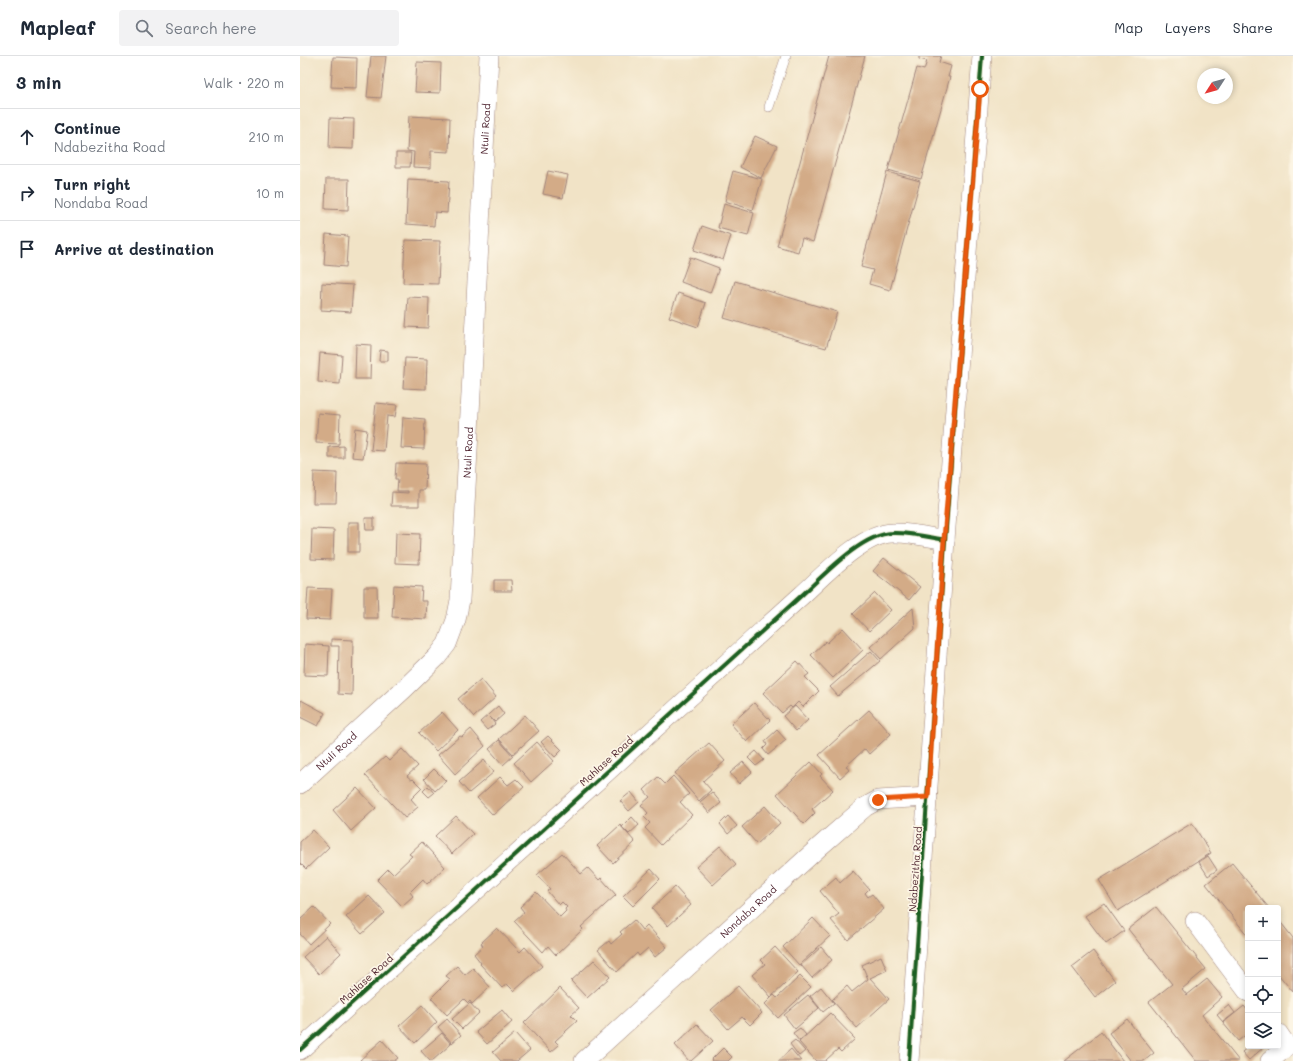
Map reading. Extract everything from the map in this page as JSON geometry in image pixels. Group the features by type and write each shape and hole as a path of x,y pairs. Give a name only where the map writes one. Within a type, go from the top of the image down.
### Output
{"street":[{"name":"Ntuli Road","path":"300,784 437,657 447,644 456,620 460,600 489,56"},
{"name":"Ndabezitha Road","path":"909,1061 928,797 944,540 982,56"},
{"name":"Mahlase Road","path":"300,1050 802,594 863,542 880,534 893,533 944,540"},
{"name":"Nondaba Road","path":"584,1061 823,843 865,807 878,800 928,797"},
{"path":"1195,921 1245,988"},
{"path":"1270,1061 1288,1046 1281,1037"}],"lane":[{"path":"769,107 786,56"}],"building":[{"path":"371,56 386,56 381,98 367,97"},
{"path":"829,56 865,56 813,242 802,238 798,252 777,246"},
{"path":"919,56 941,56 939,62 951,66 948,77 950,77 921,179 888,170 917,68 924,70 927,61 919,59"},
{"path":"333,57 357,58 356,88 331,87"},
{"path":"417,62 441,63 440,93 415,92"},
{"path":"409,116 450,118 449,152 431,151 431,168 413,167 414,152 407,151"},
{"path":"330,118 354,119 353,149 329,148"},
{"path":"755,136 777,146 761,178 740,167"},
{"path":"396,153 411,153 410,167 396,167"},
{"path":"548,171 568,175 563,198 543,194"},
{"path":"733,171 762,179 753,210 725,201"},
{"path":"887,172 920,181 890,290 869,284 873,270 861,267"},
{"path":"326,179 349,179 348,210 325,209"},
{"path":"408,179 449,181 447,213 435,212 434,226 406,224"},
{"path":"724,204 754,213 748,236 718,228"},
{"path":"702,226 731,236 723,260 694,250"},
{"path":"326,234 348,236 346,267 324,265"},
{"path":"405,240 440,241 438,284 403,283"},
{"path":"690,257 719,268 710,293 681,282"},
{"path":"735,281 837,312 826,348 724,318"},
{"path":"322,283 353,285 351,312 321,310"},
{"path":"678,293 706,303 698,327 669,317"},
{"path":"408,297 429,298 428,328 406,327"},
{"path":"356,344 371,345 370,379 355,379"},
{"path":"380,350 388,351 388,361 379,361"},
{"path":"320,353 342,355 340,384 318,382"},
{"path":"405,358 427,359 426,389 403,388"},
{"path":"376,403 397,405 395,417 387,416 384,451 371,450"},
{"path":"318,413 340,415 339,444 316,443"},
{"path":"403,417 425,419 424,449 401,448"},
{"path":"355,428 367,430 363,458 352,457"},
{"path":"344,446 344,458 329,458 329,447"},
{"path":"396,463 426,464 425,490 419,490 419,506 391,506 392,492 408,493 408,491 397,491 398,479 395,479"},
{"path":"314,472 337,473 336,503 313,503"},
{"path":"365,518 374,518 374,530 366,530"},
{"path":"348,522 359,522 359,552 348,552"},
{"path":"312,529 334,530 333,560 311,559"},
{"path":"396,533 420,534 419,564 395,563"},
{"path":"884,558 920,587 909,600 873,571"},
{"path":"494,580 511,580 512,591 494,591"},
{"path":"394,585 422,587 421,601 427,601 426,619 392,617"},
{"path":"364,587 377,587 378,618 364,618"},
{"path":"308,588 332,589 330,620 306,619"},
{"path":"875,593 891,610 869,631 853,614"},
{"path":"913,608 915,628 881,659 870,647"},
{"path":"843,628 863,650 833,678 811,655"},
{"path":"331,639 353,640 352,695 338,694 339,646 331,646"},
{"path":"305,644 329,646 328,676 304,675"},
{"path":"871,651 880,661 838,696 830,687"},
{"path":"797,661 809,674 805,677 819,691 803,707 798,702 792,708 790,706 782,713 763,693"},
{"path":"481,679 496,697 474,717 458,699"},
{"path":"301,700 325,713 318,726 300,717"},
{"path":"754,703 770,720 747,742 731,724"},
{"path":"498,706 504,714 495,722 490,717 495,724 487,730 480,722"},
{"path":"795,706 808,720 796,731 783,716"},
{"path":"869,710 891,734 869,754 865,749 846,766 849,770 840,778 819,755"},
{"path":"442,712 458,730 436,751 419,733"},
{"path":"525,715 539,731 513,754 499,739"},
{"path":"471,729 485,746 455,774 438,755 460,736 462,737"},
{"path":"777,730 786,740 768,755 763,749 767,745 765,741"},
{"path":"548,736 562,750 555,757 541,742"},
{"path":"499,740 513,756 503,765 489,749"},
{"path":"537,742 554,761 531,782 514,763"},
{"path":"709,743 725,761 703,781 711,790 699,801 675,773"},
{"path":"402,749 418,766 407,776 412,780 413,779 422,788 411,799 418,807 405,818 365,775 385,757 389,761"},
{"path":"756,751 764,760 756,766 748,758"},
{"path":"484,760 494,772 469,793 459,782"},
{"path":"743,762 752,772 739,784 730,773"},
{"path":"811,762 822,774 820,776 833,790 812,809 815,813 804,824 777,794"},
{"path":"434,769 446,781 435,791 424,779"},
{"path":"673,776 689,794 680,802 692,815 661,845 645,828 650,823 644,817 648,813 641,805 650,797 644,790 658,777 665,784"},
{"path":"500,777 508,785 516,779 524,787 493,815 477,798"},
{"path":"428,786 434,793 429,797 423,791"},
{"path":"357,788 376,808 351,831 333,810"},
{"path":"631,792 639,802 629,811 620,801"},
{"path":"712,792 721,803 709,813 700,802"},
{"path":"765,806 780,823 757,844 742,827"},
{"path":"456,816 473,834 452,854 435,836"},
{"path":"728,816 737,826 728,834 720,824"},
{"path":"632,817 639,825 629,834 622,827"},
{"path":"1192,823 1211,853 1118,911 1099,880"},
{"path":"620,825 635,842 613,863 597,846"},
{"path":"313,830 329,847 306,869 300,863 300,842"},
{"path":"422,842 445,867 427,884 423,879 410,892 413,896 402,906 377,880 388,869 393,874 412,856 409,854"},
{"path":"720,846 736,864 713,885 696,867"},
{"path":"562,853 581,874 588,868 599,880 601,878 616,895 581,927 583,929 556,955 548,946 543,952 514,921 524,912 520,907 536,892 560,917 566,911 565,909 567,907 562,902 559,905 547,891 550,889 537,875"},
{"path":"1208,856 1217,870 1208,876 1199,862"},
{"path":"1232,863 1267,905 1245,905 1245,932 1206,884"},
{"path":"651,869 660,879 633,906 623,896"},
{"path":"853,871 869,889 865,893 868,897 872,894 884,909 848,940 831,920 839,914 820,891 836,877 840,883"},
{"path":"675,887 691,905 668,926 652,908"},
{"path":"369,896 385,913 362,934 346,917"},
{"path":"1104,903 1124,931 1106,944 1085,916"},
{"path":"314,907 330,924 309,944 300,934 300,920"},
{"path":"1156,907 1206,969 1182,989 1187,995 1207,979 1222,997 1202,1015 1239,1061 1196,1061 1149,1002 1172,984 1128,929"},
{"path":"813,918 830,936 799,965 783,947"},
{"path":"634,920 642,930 647,925 667,947 655,957 648,948 639,956 637,953 617,972 598,950 609,941 611,944 622,934 620,932"},
{"path":"1281,923 1293,938 1293,992 1281,978"},
{"path":"497,928 520,952 525,947 542,966 514,991 507,984 502,988 480,964 481,963 474,954 483,946 481,943"},
{"path":"326,936 341,953 319,974 303,957"},
{"path":"775,947 798,972 771,997 752,975 765,964 761,960"},
{"path":"821,947 832,960 812,978 801,965"},
{"path":"1093,951 1115,981 1095,997 1072,967"},
{"path":"881,956 887,970 870,978 889,999 857,1028 832,1000 847,986 852,992 868,979 862,965"},
{"path":"594,960 610,977 587,998 571,981"},
{"path":"457,966 465,975 473,968 490,987 472,1004 470,1001 468,1003 464,999 447,1015 431,998 450,979 446,976"},
{"path":"800,976 811,987 778,1018 765,1004 774,995 777,998"},
{"path":"738,986 762,1013 750,1025 742,1017 728,1029 711,1010"},
{"path":"821,987 834,1003 823,1012 810,996"},
{"path":"560,988 579,1008 571,1015 577,1021 555,1041 559,1045 551,1052 524,1023"},
{"path":"808,995 819,1008 795,1029 784,1015"},
{"path":"470,1003 479,1013 462,1029 452,1019"},
{"path":"422,1005 437,1022 415,1043 399,1026"},
{"path":"1229,1005 1235,1013 1223,1022 1217,1015"},
{"path":"1244,1006 1245,1007 1245,1035 1238,1041 1223,1023"},
{"path":"502,1010 512,1022 487,1044 476,1032"},
{"path":"830,1013 855,1039 841,1052 838,1049 825,1061 816,1061 799,1042"},
{"path":"447,1019 461,1035 452,1043 438,1027"},
{"path":"1127,1019 1154,1053 1144,1061 1131,1061 1109,1033"},
{"path":"697,1024 713,1041 691,1061 689,1061 675,1045"},
{"path":"800,1028 806,1035 799,1041 793,1033"},
{"path":"1101,1032 1123,1061 1064,1061"},
{"path":"442,1033 451,1044 432,1061 430,1061 421,1051"},
{"path":"515,1033 530,1050 517,1061 501,1061 493,1052"},
{"path":"382,1040 398,1058 394,1061 360,1060"},
{"path":"795,1040 805,1051 799,1056 790,1044"},
{"path":"723,1048 732,1057 728,1061 712,1061 711,1060"},
{"path":"791,1049 801,1061 778,1061"},
{"path":"1246,1049 1262,1049 1249,1060 1242,1052"}],"cycle path":[{"path":"909,1061 945,540 982,56"},
{"path":"300,1050 844,557 868,540 880,535 892,533 912,534 945,540"}],"route":[{"path":"878,800 928,797 944,540 980,89"}]}
